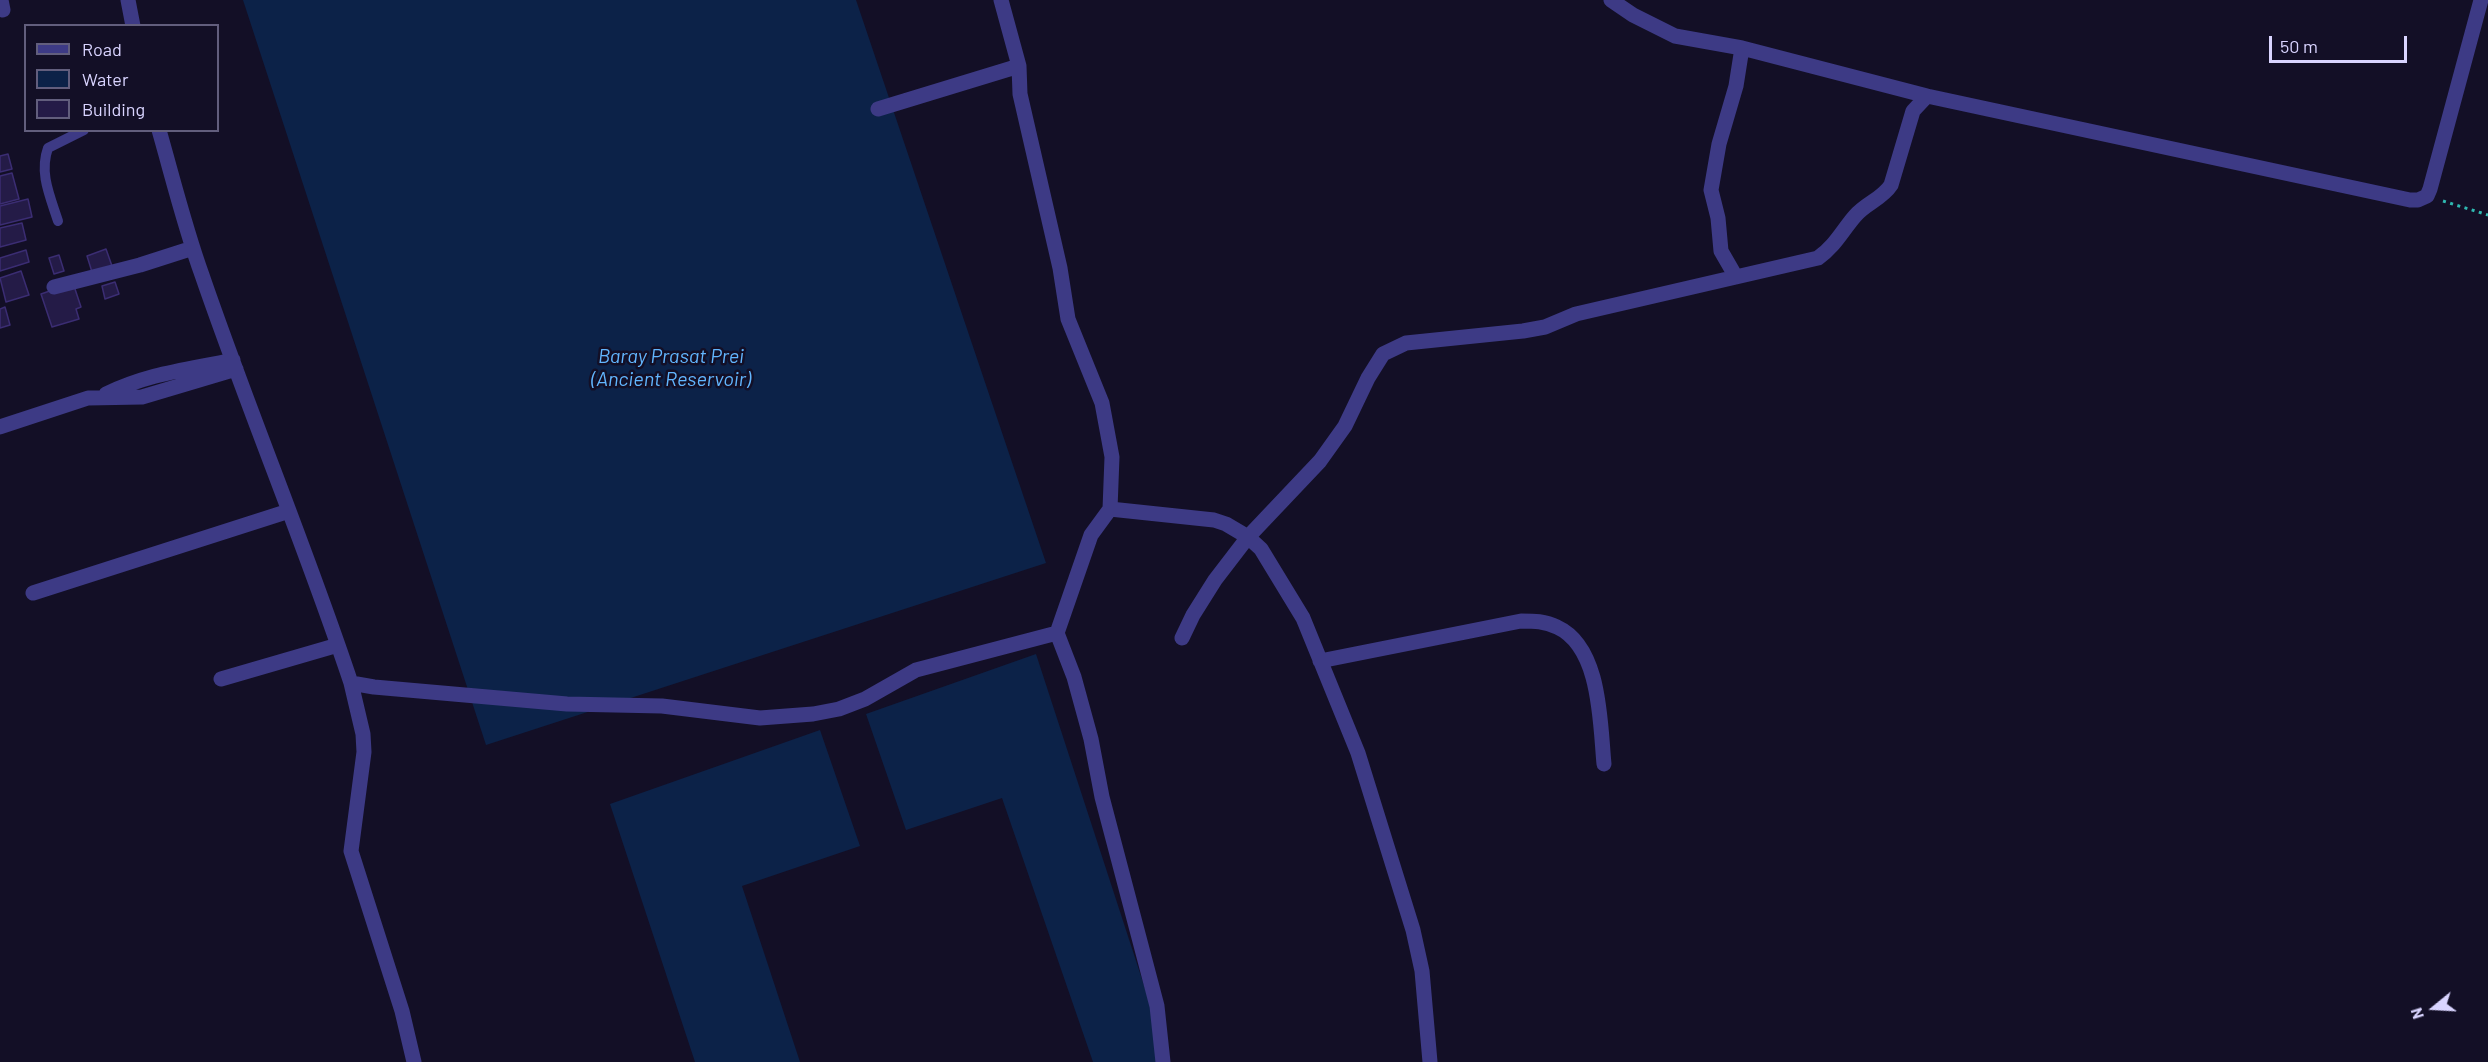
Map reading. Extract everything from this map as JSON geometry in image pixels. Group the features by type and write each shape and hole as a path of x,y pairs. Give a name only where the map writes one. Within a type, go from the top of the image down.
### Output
{"street":[{"path":"128,0 133,24"},
{"path":"1001,0 1019,66 1020,94 1060,268 1068,319 1102,403 1112,457 1110,509 1091,534 1057,633 1074,677 1091,739 1102,797 1157,1006 1163,1062"},
{"path":"1611,0 1633,15 1675,36 1742,48 1927,96 2410,200 2418,200 2427,196 2481,0"},
{"path":"1736,278 1721,251 1718,218 1711,190 1719,144 1736,86 1742,48"},
{"path":"878,109 1019,66"},
{"path":"1182,638 1193,615 1215,580 1248,537 1320,461 1345,426 1378,360 1392,349 1406,343 1545,327 1576,314 1818,258 1832,248 1857,214 1886,194 1891,185 1913,111 1927,96"},
{"path":"160,132 193,248 351,683 363,734 364,752 351,851 393,989 402,1011 414,1062"},
{"path":"54,287 118,272 193,248"},
{"path":"0,427 64,404 101,397 142,397 234,364"},
{"path":"1110,509 1214,520 1226,524 1248,537 1261,549 1303,618 1358,753 1413,930 1422,971 1430,1062"},
{"path":"33,593 289,511"},
{"path":"1320,661 1521,621 1540,621 1559,627 1570,636 1588,661 1596,693 1604,764"},
{"path":"351,683 567,704 662,706 760,718 813,714 839,709 865,699 916,670 1057,633"},
{"path":"221,679 338,645"}],"lane":[{"path":"58,221 44,173 43,161 48,148 80,132"}],"path":[{"path":"2427,196 2488,215"}],"water":[{"name":"Baray Prasat Prei (Ancient Reservoir)","path":"243,0 856,0 1046,563 486,745"},
{"path":"1036,654 1169,1062 1093,1062 1002,798 906,830 866,714"},
{"path":"820,730 860,846 742,886 800,1062 695,1062 610,804"}],"building":[{"path":"8,154 12,169 0,172 0,156"},
{"path":"12,173 19,199 0,204 0,176"},
{"path":"28,199 32,217 0,225 0,206"},
{"path":"22,223 26,240 0,247 0,228"},
{"path":"106,249 112,266 92,272 87,256"},
{"path":"26,250 29,262 0,271 0,258"},
{"path":"59,255 64,271 54,274 49,258"},
{"path":"21,271 29,295 6,302 0,278"},
{"path":"115,282 119,294 105,299 102,286"},
{"path":"73,283 81,307 76,309 79,319 52,327 41,294"},
{"path":"5,307 10,325 0,328 0,309"}]}
